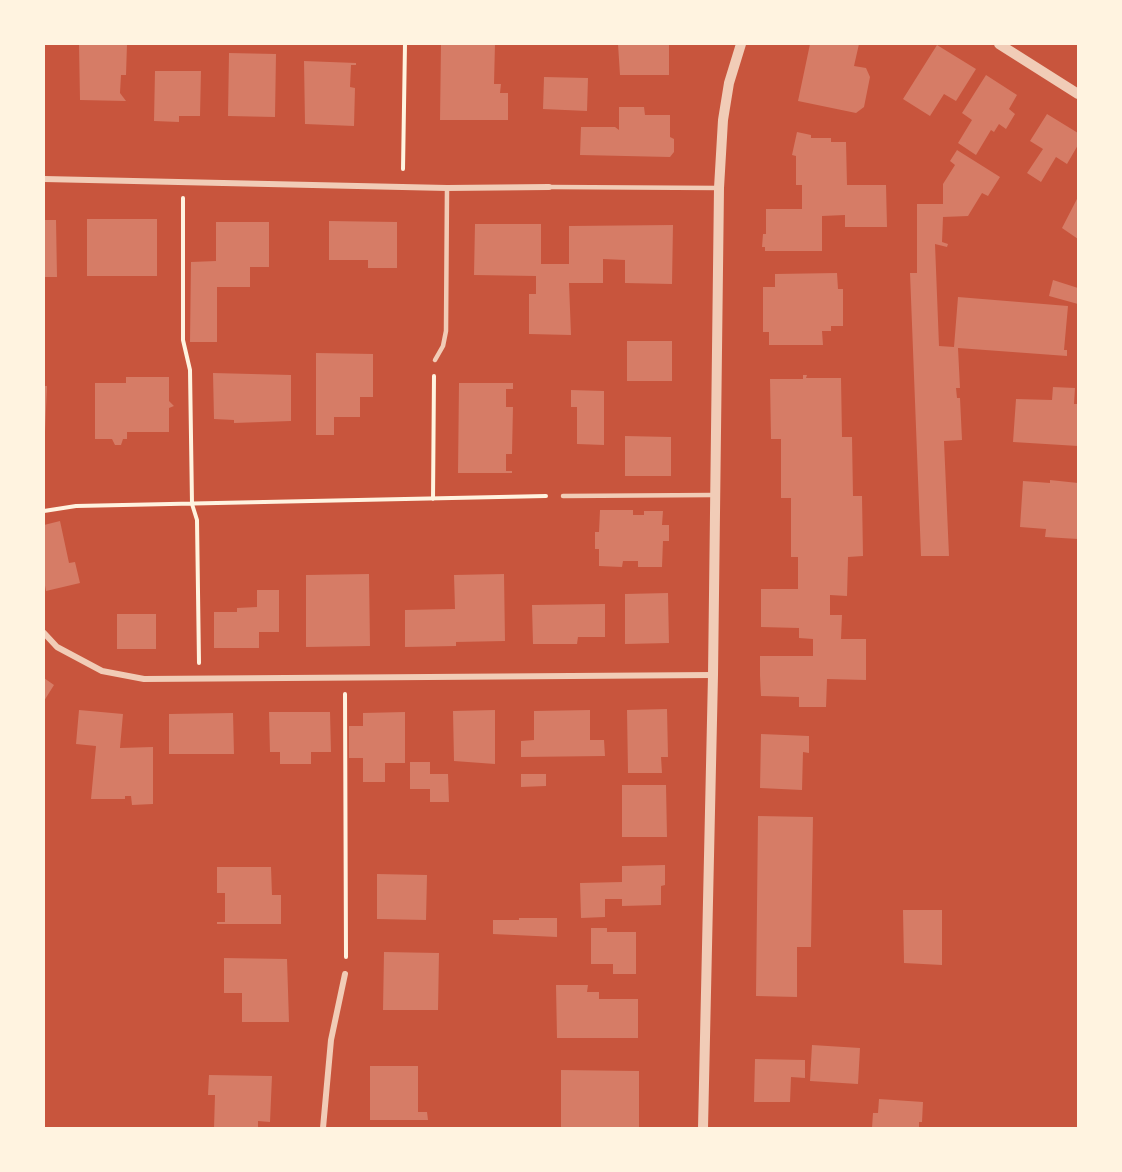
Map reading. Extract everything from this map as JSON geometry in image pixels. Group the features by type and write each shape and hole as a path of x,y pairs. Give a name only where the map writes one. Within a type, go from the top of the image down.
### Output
{"street":[{"path":"703,1128 713,675 719,188 723,120 729,83 741,44"},
{"path":"999,44 1078,94"},
{"path":"44,179 447,188 549,187"},
{"path":"44,633 57,647 102,671 144,679 713,675"},
{"path":"323,1128 331,1040 345,974"}],"lane":[{"path":"549,187 719,188"},
{"path":"435,360 443,346 446,331 447,188"},
{"path":"563,495 716,495"}],"path":[{"path":"403,187 405,44"},
{"path":"183,183 183,340 190,370 192,504 197,520 200,678"},
{"path":"433,499 435,360"},
{"path":"44,511 76,506 563,495"},
{"path":"344,679 348,933 345,974"}],"building":[{"path":"79,44 127,44 126,75 121,75 120,93 126,101 80,100"},
{"path":"441,44 495,44 494,84 501,84 500,93 508,93 508,120 440,120"},
{"path":"618,44 669,44 669,75 620,75"},
{"path":"810,44 859,44 854,66 866,68 870,77 864,107 856,113 798,101"},
{"path":"937,45 976,69 956,101 944,94 930,116 903,99"},
{"path":"229,53 276,54 275,117 228,116"},
{"path":"304,61 356,63 356,65 351,65 350,87 355,88 354,126 305,124"},
{"path":"155,71 201,71 200,116 179,116 179,122 154,121"},
{"path":"986,75 1017,95 1009,109 1015,114 1006,129 999,124 994,132 991,130 976,155 958,143 972,120 962,113"},
{"path":"544,77 588,78 587,111 543,109"},
{"path":"619,107 644,107 645,115 670,115 670,137 674,139 674,152 670,157 580,155 581,127 615,127 619,130"},
{"path":"1047,114 1078,133 1078,145 1067,164 1056,157 1041,182 1027,173 1043,149 1030,141"},
{"path":"797,132 811,135 811,138 831,138 831,142 846,142 847,185 886,185 887,227 845,227 845,215 822,216 822,251 765,251 765,247 762,247 763,234 766,234 766,209 802,209 802,185 796,185 796,156 792,155"},
{"path":"957,150 1000,177 988,196 982,193 968,216 943,217 942,242 948,244 947,247 935,244 939,346 954,347 958,297 1068,306 1064,350 1067,350 1067,356 958,348 960,388 956,388 957,398 960,398 962,440 944,441 949,556 921,556 910,273 917,273 917,204 943,204 943,184 955,165 950,161"},
{"path":"1078,197 1078,239 1062,228"},
{"path":"87,219 157,219 157,276 87,276"},
{"path":"44,220 56,220 57,277 44,277"},
{"path":"329,221 397,222 397,268 368,268 368,260 329,260"},
{"path":"216,222 269,222 269,267 250,267 250,287 217,287 217,342 190,342 191,262 216,261"},
{"path":"475,224 541,224 541,264 569,264 569,226 673,225 672,284 625,283 625,260 603,259 603,283 569,283 571,335 529,334 529,294 536,294 536,276 474,275"},
{"path":"837,273 838,289 843,289 843,326 831,326 831,331 822,331 823,345 769,345 769,332 763,332 763,287 775,287 775,274"},
{"path":"1053,280 1078,288 1078,304 1049,296"},
{"path":"627,341 672,341 672,381 627,381"},
{"path":"316,353 373,354 373,397 360,397 360,417 334,417 334,435 316,435"},
{"path":"213,373 291,375 291,421 234,423 234,420 214,419"},
{"path":"803,375 807,375 806,378 841,378 842,437 852,437 853,496 862,496 863,556 848,557 847,596 830,595 830,615 842,615 841,639 866,639 866,680 827,679 826,707 799,707 799,697 761,696 760,656 813,656 813,639 799,638 799,628 761,627 761,589 798,589 798,557 791,557 791,498 781,498 781,439 771,439 770,379 803,379"},
{"path":"126,377 169,377 169,401 174,406 169,408 169,432 127,432 127,439 123,439 121,445 115,445 112,439 95,439 95,383 126,383"},
{"path":"459,383 513,383 513,389 506,389 506,407 513,407 512,454 506,454 506,471 512,471 512,473 458,473"},
{"path":"44,386 47,386 45,432 44,432"},
{"path":"1053,387 1075,388 1074,404 1078,404 1078,446 1013,442 1016,399 1052,400"},
{"path":"571,390 604,391 604,445 577,444 577,407 571,407"},
{"path":"625,436 671,437 671,476 625,476"},
{"path":"1050,480 1078,483 1078,539 1045,537 1046,529 1020,527 1023,481 1050,483"},
{"path":"600,510 633,510 633,515 644,515 644,511 663,511 662,525 669,525 669,541 663,541 662,567 638,567 638,561 623,561 622,567 599,566 599,549 595,549 595,532 599,532"},
{"path":"60,521 69,563 75,562 80,583 46,591 44,525"},
{"path":"369,574 370,646 306,647 306,575"},
{"path":"504,574 505,641 456,642 456,646 405,647 405,610 455,609 454,575"},
{"path":"257,590 279,590 279,632 259,632 259,648 214,648 214,612 237,612 237,608 257,607"},
{"path":"668,593 669,643 625,644 625,594"},
{"path":"605,604 605,637 578,637 577,644 533,644 532,605"},
{"path":"117,614 156,614 156,649 117,649"},
{"path":"44,678 54,685 44,701"},
{"path":"667,709 668,757 661,757 662,773 628,773 627,710"},
{"path":"79,710 123,714 120,748 153,747 153,804 132,805 131,796 125,796 125,799 91,799 96,746 76,744"},
{"path":"495,710 495,764 454,761 453,711"},
{"path":"590,710 590,740 604,740 605,756 521,757 521,741 534,740 534,711"},
{"path":"269,712 330,712 331,752 311,752 311,764 280,764 280,752 270,752"},
{"path":"405,712 405,763 385,763 385,782 363,782 363,758 349,758 349,726 363,726 363,713"},
{"path":"233,713 234,754 169,754 169,714"},
{"path":"761,734 809,736 809,753 803,752 802,790 760,788"},
{"path":"410,762 430,762 430,774 448,774 449,802 430,802 430,789 410,789"},
{"path":"521,774 546,774 546,786 521,787"},
{"path":"622,785 666,785 667,837 622,837"},
{"path":"758,816 813,817 811,947 797,947 797,997 756,996"},
{"path":"665,865 665,885 661,886 661,905 622,906 622,899 605,899 605,917 581,918 580,883 622,882 622,866"},
{"path":"217,867 271,867 272,895 281,895 281,924 217,924 217,922 225,922 225,893 217,893"},
{"path":"377,874 427,875 426,920 377,919"},
{"path":"903,910 942,910 942,965 904,963"},
{"path":"519,918 557,918 557,937 493,934 493,920 519,920"},
{"path":"591,928 607,928 607,932 636,932 636,974 613,974 613,964 591,964"},
{"path":"384,952 439,953 438,1010 383,1010"},
{"path":"224,958 287,959 289,1022 242,1022 242,993 224,993"},
{"path":"556,985 588,985 587,992 599,992 599,999 638,999 638,1038 557,1038"},
{"path":"812,1045 860,1048 858,1084 810,1081"},
{"path":"755,1059 805,1060 805,1078 791,1077 790,1102 754,1102"},
{"path":"370,1066 418,1066 418,1112 427,1112 428,1120 370,1120"},
{"path":"561,1070 639,1071 639,1128 561,1128"},
{"path":"209,1075 272,1076 270,1122 258,1121 258,1128 214,1128 215,1095 208,1095"},
{"path":"879,1099 923,1102 922,1122 919,1122 919,1128 872,1128 873,1113 878,1113"}]}
